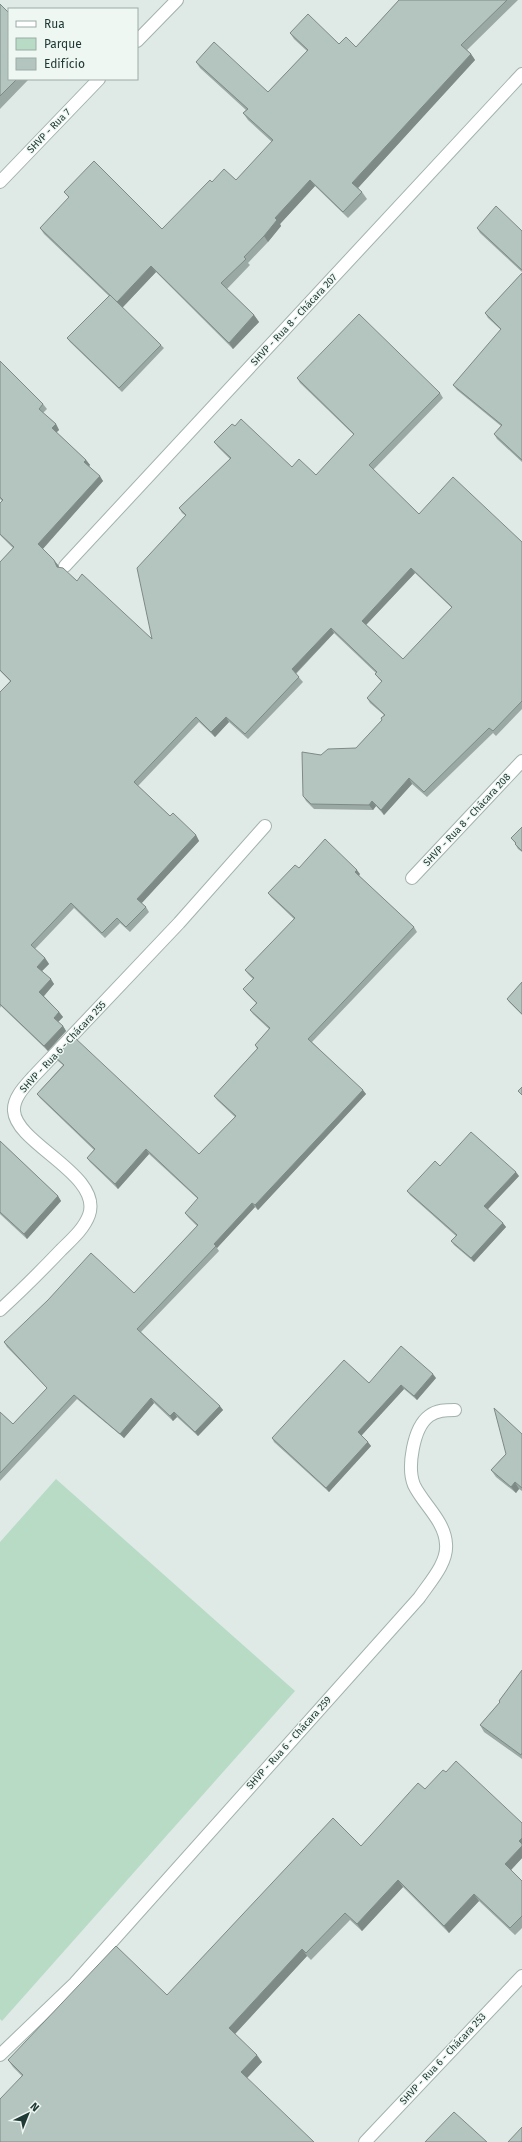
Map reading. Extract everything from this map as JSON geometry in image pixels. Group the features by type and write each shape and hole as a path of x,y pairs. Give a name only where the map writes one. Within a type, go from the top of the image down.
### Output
{"street":[{"path":"138,40 177,0"},
{"name":"SHVP - Rua 8 - Chácara 207","path":"65,566 522,74"},
{"name":"SHVP - Rua 7","path":"0,182 98,80"},
{"name":"SHVP - Rua 8 - Chácara 208","path":"412,878 522,761"},
{"name":"SHVP - Rua 6 - Chácara 255","path":"0,1310 83,1226 91,1206 88,1194 76,1177 28,1135 18,1122 14,1112 15,1103 25,1086 179,923 265,826"},
{"name":"SHVP - Rua 6 - Chácara 259","path":"0,2055 75,1983 419,1598 441,1564 446,1545 439,1523 414,1485 411,1467 413,1446 428,1417 440,1410 455,1410"},
{"name":"SHVP - Rua 6 - Chácara 253","path":"365,2142 522,1976"}],"green space":[{"path":"56,1479 295,1691 2,2021 0,2019 0,1542"}],"building":[{"path":"399,0 507,0 461,45 471,54 352,183 362,192 343,212 310,180 275,218 277,220 244,257 246,259 221,283 254,315 229,343 151,266 117,302 40,228 69,197 64,192 94,161 162,229 210,180 212,182 224,169 236,180 273,140 243,113 248,109 196,62 214,42 268,92 308,50 290,33 308,14 339,44 346,37 356,47"},
{"path":"0,4 8,12 8,80 16,80 0,96"},
{"path":"496,206 522,231 522,270 477,228"},
{"path":"522,273 522,460 494,434 502,425 453,385 501,329 485,313"},
{"path":"110,295 161,345 119,388 67,338"},
{"path":"359,314 440,393 369,465 419,514 453,477 522,542 522,701 493,731 489,728 424,792 409,778 381,810 372,801 369,805 311,804 303,796 302,752 321,755 328,749 356,748 385,715 367,698 382,681 375,674 377,672 331,628 292,669 299,677 245,734 226,717 211,732 196,717 134,782 170,816 173,813 196,835 137,899 146,907 126,927 117,918 102,933 71,903 31,945 45,958 37,967 51,979 39,992 59,1012 54,1018 63,1026 44,1046 0,1004 0,692 11,681 0,670 0,562 14,547 0,534 0,503 3,500 0,497 0,361 43,404 39,409 56,424 52,428 86,460 84,462 100,476 38,544 54,560 57,567 63,568 77,581 82,574 152,639 137,568 186,515 179,508 231,458 214,442 232,424 235,426 241,419 292,467 299,459 316,475 354,434 297,378","holes":["411,568 452,607 403,659 362,621"]},
{"path":"522,827 522,851 511,838"},
{"path":"325,839 357,870 355,872 414,927 308,1039 363,1090 255,1205 252,1203 214,1244 216,1246 137,1329 220,1406 195,1432 174,1412 170,1416 151,1398 120,1434 74,1395 0,1473 0,1412 13,1424 47,1388 4,1342 48,1300 91,1253 134,1293 198,1225 185,1213 198,1198 146,1149 115,1184 87,1158 95,1149 37,1094 64,1065 55,1057 74,1037 199,1154 236,1116 214,1096 258,1048 255,1045 270,1028 250,1010 257,1003 243,989 254,978 245,970 295,918 268,893 295,865 299,868"},
{"path":"522,982 522,1014 507,999"},
{"path":"522,1087 522,1095 518,1091"},
{"path":"471,1132 516,1172 484,1206 503,1223 471,1258 451,1241 457,1235 407,1191 435,1161 440,1166"},
{"path":"0,1141 58,1196 24,1234 0,1212"},
{"path":"401,1346 433,1374 414,1396 401,1385 358,1432 368,1442 326,1488 272,1438 344,1360 369,1383"},
{"path":"494,1408 522,1434 522,1488 515,1482 511,1487 491,1470 506,1454"},
{"path":"522,1670 521,1755 480,1725 500,1702 499,1701"},
{"path":"456,1761 522,1823 522,1838 519,1841 522,1846 505,1864 522,1881 522,1916 510,1928 474,1894 444,1926 398,1880 357,1924 345,1913 306,1953 302,1949 229,2028 257,2055 241,2072 314,2142 0,2142 0,2099 23,2075 8,2060 116,1946 167,1995 333,1818 361,1846 418,1783 425,1789 443,1770 446,1772"},
{"path":"454,2112 487,2142 425,2142"},
{"path":"522,2127 522,2142 508,2142"}]}
